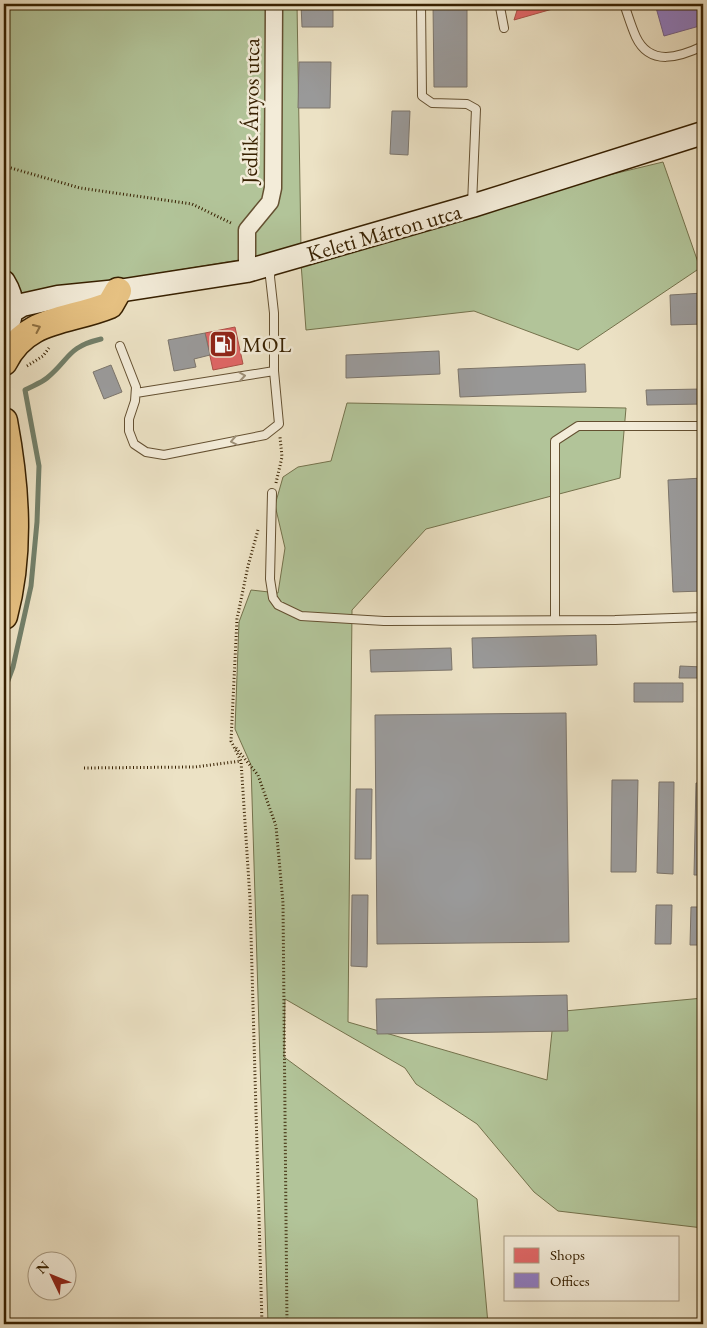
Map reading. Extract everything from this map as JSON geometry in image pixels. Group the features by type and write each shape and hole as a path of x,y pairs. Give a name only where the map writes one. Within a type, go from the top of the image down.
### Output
{"highway":[{"path":"14,365 15,345 26,333 38,326 82,315 110,305 118,291"},
{"path":"4,420 16,515 11,576 4,616"}],"main road":[{"name":"Keleti Márton utca","path":"4,332 8,324 8,294 58,296 118,291 246,271 472,206 703,133"}],"street":[{"name":"Jedlik Ányos utca","path":"248,230 270,202 273,188 274,4"},
{"path":"246,271 248,230"}],"lane":[{"path":"421,4 422,96 432,103 467,104 476,110 472,206"},
{"path":"501,4 504,28"},
{"path":"624,4 636,38 647,51 665,58 684,55 703,46"},
{"path":"120,346 136,387 136,401 129,420 129,432 134,444 146,452 164,455 265,435 279,424 274,371 274,313 270,277 272,264"},
{"path":"136,394 274,371"},
{"path":"555,620 555,441 578,426 703,426"},
{"path":"272,493 270,579 273,598 278,606 301,616 364,620 555,620 703,617"}],"path":[{"path":"4,166 80,188 192,204 248,230"},
{"path":"14,365 43,356 54,342"},
{"path":"262,1324 250,899 241,761 231,741 237,619 248,566 263,512 272,493 282,457 279,424"},
{"path":"231,741 258,776 276,826 283,923 287,1324"},
{"path":"84,768 195,767 241,761"}],"green space":[{"path":"4,4 297,4 301,249 663,162 700,268 578,350 474,311 306,330 300,250 27,295 9,291 4,264"},
{"path":"347,403 626,408 620,478 426,529 352,610 348,1022 547,1080 554,1012 703,998 703,1228 558,1211 534,1192 477,1124 416,1084 405,1068 285,999 284,1057 477,1199 488,1324 268,1324 251,765 235,729 239,622 251,590 278,593 285,548 275,505 283,477 298,467 331,461"}],"building: Shops":[{"path":"519,4 570,4 514,20"},
{"name":"MOL","path":"235,327 243,364 213,370 205,333"}],"building: Offices":[{"path":"655,4 703,4 703,25 664,36"}],"building: Industry":[{"path":"301,4 333,4 333,27 302,27"},
{"path":"433,4 467,4 467,87 434,87"},
{"path":"299,62 331,62 330,108 298,108"},
{"path":"392,111 410,111 408,155 390,154"},
{"path":"703,293 703,324 671,325 670,295"},
{"path":"205,333 210,355 194,359 196,367 174,371 168,340"},
{"path":"439,351 440,374 346,378 346,355"},
{"path":"585,364 586,392 460,397 458,369"},
{"path":"111,365 122,392 104,399 93,372"},
{"path":"703,389 703,404 647,405 646,390"},
{"path":"703,478 703,591 673,592 668,480"},
{"path":"596,635 597,665 473,668 472,638"},
{"path":"451,648 452,670 371,672 370,650"},
{"path":"680,666 703,667 703,678 679,678"},
{"path":"634,683 683,683 683,702 634,702"},
{"path":"701,685 703,685 703,762 700,762"},
{"path":"566,713 569,942 377,944 375,715"},
{"path":"612,780 638,780 636,872 611,872"},
{"path":"659,782 674,782 673,874 657,873"},
{"path":"696,783 703,783 703,875 694,875"},
{"path":"356,789 372,789 371,859 355,859"},
{"path":"352,895 368,895 367,967 351,966"},
{"path":"656,905 672,905 671,944 655,944"},
{"path":"691,907 703,907 703,945 690,945"},
{"path":"567,995 568,1031 377,1034 376,999"}],"waterway":[{"path":"4,691 13,667 31,586 37,522 39,466 25,390 47,378 75,350 90,342 101,339"}],"place":[{"name":"MOL","path":"223,344"}]}
